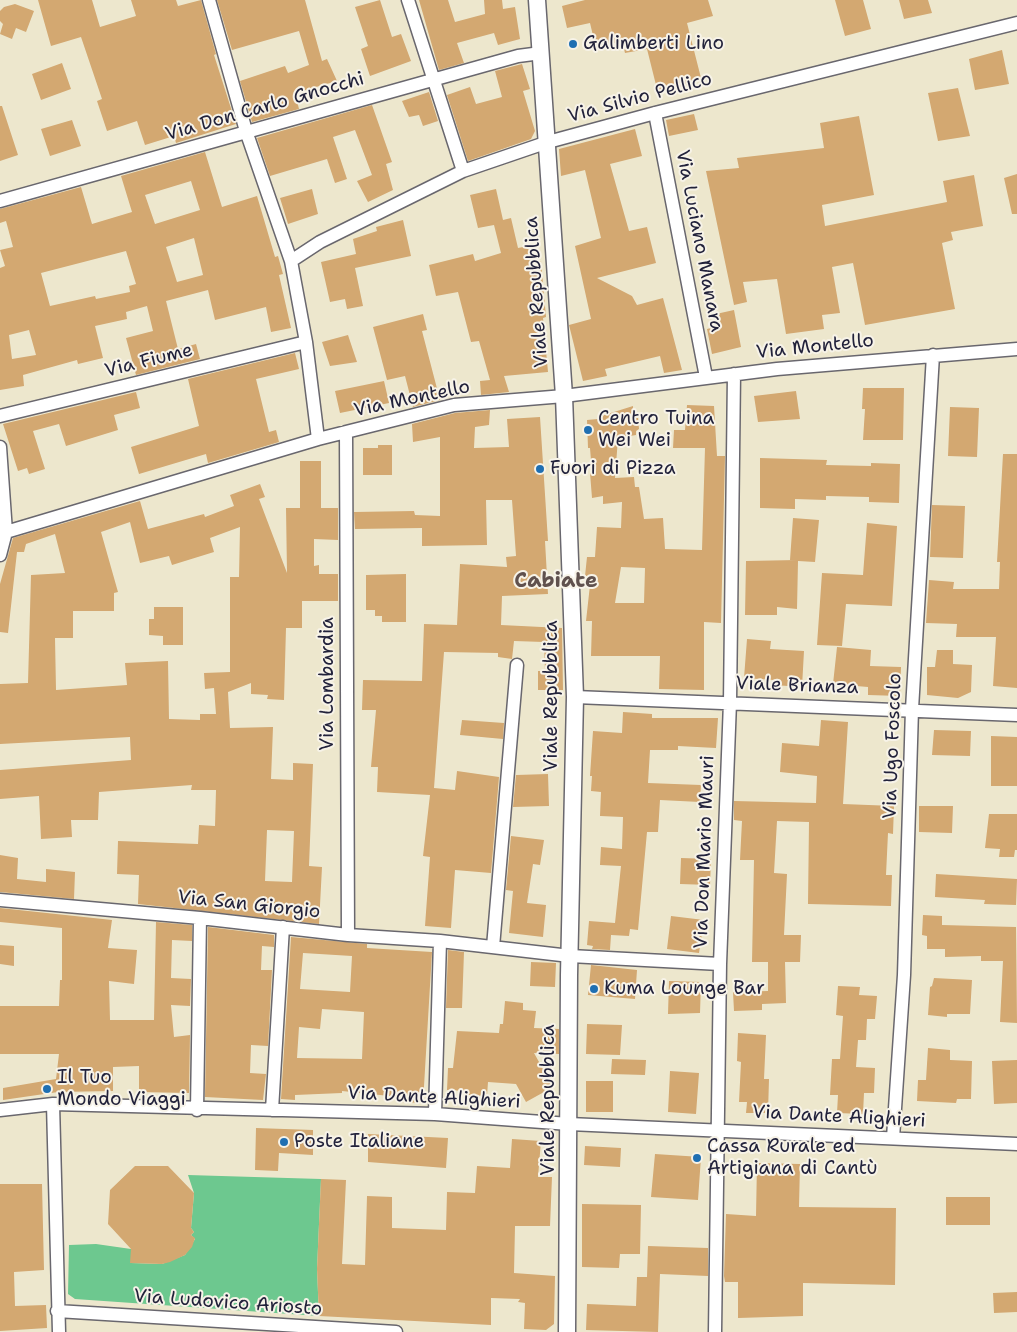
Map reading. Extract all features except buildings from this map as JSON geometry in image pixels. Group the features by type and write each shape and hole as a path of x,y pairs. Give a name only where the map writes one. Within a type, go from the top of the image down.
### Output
{"street":[{"path":"209,0 246,131 291,261 306,342 318,439"},
{"path":"408,0 463,172"},
{"name":"Viale Repubblica","path":"538,0 564,396 575,697 570,956 567,1332"},
{"name":"Via Silvio Pellico","path":"291,261 328,238 463,172 548,142 655,113 1017,23"},
{"name":"Via Don Carlo Gnocchi","path":"0,201 518,56 541,52"},
{"name":"Via Luciano Manara","path":"655,113 706,377"},
{"name":"Via Fiume","path":"0,416 306,342"},
{"name":"Via Montello","path":"6,532 318,439 454,405 564,396 734,374 1017,349"},
{"name":"Via Ugo Foscolo","path":"894,1138 904,975 912,709 933,355"},
{"name":"Via Don Mario Mauri","path":"714,1332 720,964 730,702 734,374"},
{"name":"Via Lombardia","path":"346,432 348,935"},
{"path":"0,447 6,532 0,555"},
{"path":"493,947 517,665"},
{"name":"Viale Brianza","path":"575,697 1017,714"},
{"name":"Via San Giorgio","path":"0,900 200,918 348,935 440,941 570,956 720,964"},
{"path":"197,1110 200,918"},
{"path":"272,1110 283,927"},
{"path":"435,1114 440,941"},
{"path":"53,1104 59,1332"},
{"name":"Via Dante Alighieri","path":"0,1110 53,1104 197,1110 435,1114 569,1124 718,1129 1017,1144"},
{"name":"Via Ludovico Ariosto","path":"58,1310 256,1328 396,1332"}],"green space":[{"path":"188,1175 321,1179 317,1269 319,1316 75,1299 68,1294 69,1245 96,1244 131,1249 131,1263 162,1264 185,1255 195,1239 191,1235 194,1232 191,1228 194,1193"}],"place":[{"name":"Galimberti Lino","path":"573,44"},
{"name":"Centro Tuina Wei Wei","path":"588,430"},
{"name":"Fuori di Pizza","path":"540,469"},
{"name":"Kuma Lounge Bar","path":"594,989"},
{"name":"Il Tuo Mondo Viaggi","path":"47,1089"},
{"name":"Poste Italiane","path":"284,1142"},
{"name":"Cassa Rurale ed Artigiana di Cantù","path":"697,1158"}],"district":[{"name":"Cabiate","path":"556,582"}]}
